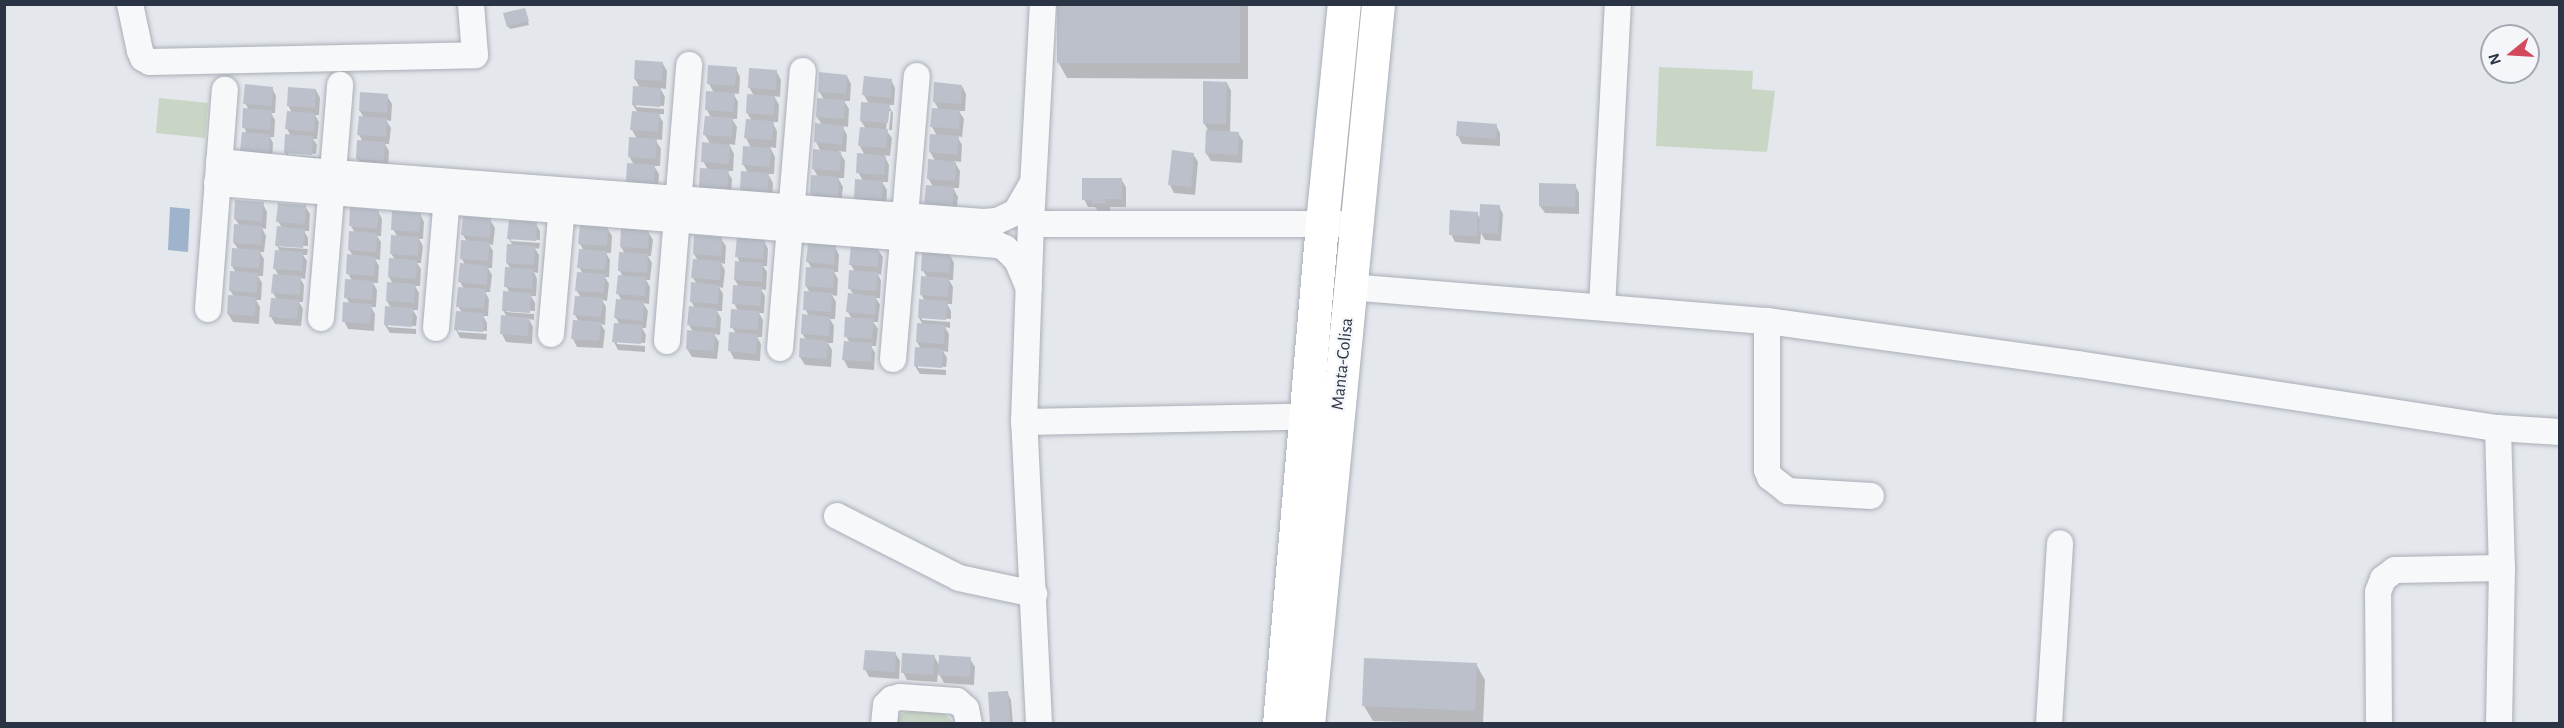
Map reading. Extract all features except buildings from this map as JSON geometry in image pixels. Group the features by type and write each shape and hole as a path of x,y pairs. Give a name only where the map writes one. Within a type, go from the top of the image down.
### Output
{"highway":[{"name":"Manta-Colisa","path":"1279,723 1322,223 1344,4"},
{"name":"Manta-Colisa","path":"1308,723 1378,4"}],"street":[{"path":"130,4 140,51 143,58 150,62 475,55 471,4"},
{"path":"1039,723 1024,422 1031,224 1043,4"},
{"path":"1602,307 1617,4"},
{"path":"667,341 689,65"},
{"path":"780,348 803,71"},
{"path":"893,359 917,76"},
{"path":"321,318 340,85"},
{"path":"208,309 225,90"},
{"path":"218,172 333,183 977,232 1005,248 1017,260 1029,288"},
{"path":"977,232 1016,212 1033,183"},
{"path":"436,328 448,192"},
{"path":"551,334 563,200"},
{"path":"1031,224 1355,224"},
{"path":"1350,287 1767,321 2078,364 2498,428 2559,432"},
{"path":"1767,321 1767,470 1770,477 1788,490 1871,496"},
{"path":"1024,422 1337,416"},
{"path":"2498,428 2502,568 2499,723"},
{"path":"837,516 958,578 1034,594"},
{"path":"2049,723 2061,543"},
{"path":"2379,723 2378,592 2383,579 2395,570 2502,568"},
{"path":"884,723 886,705 892,699 900,698 957,701 966,709 969,723"}],"green space":[{"path":"1659,67 1753,71 1752,89 1775,91 1767,152 1656,146"},
{"path":"159,98 208,103 205,138 156,133"},
{"path":"909,710 944,713 954,723 897,724 900,715"}],"water":[{"path":"170,207 190,209 188,252 168,250"}]}
